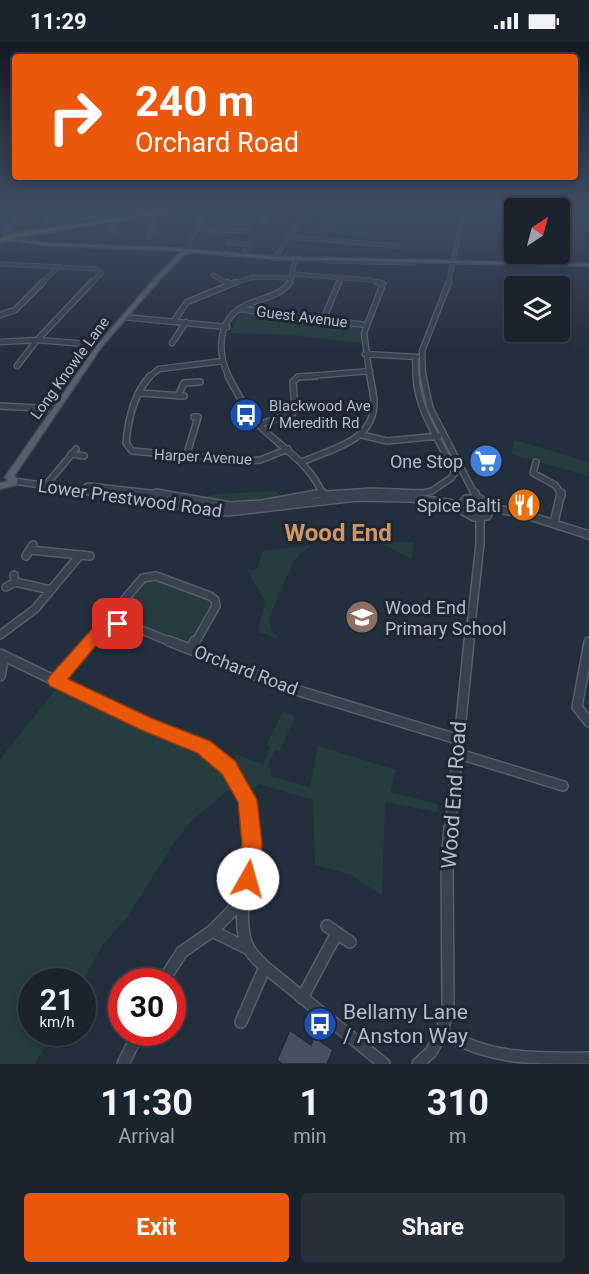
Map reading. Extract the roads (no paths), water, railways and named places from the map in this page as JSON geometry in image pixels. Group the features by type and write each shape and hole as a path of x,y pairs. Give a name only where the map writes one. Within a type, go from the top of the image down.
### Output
{"main road":[{"name":"Long Knowle Lane","path":"12,479 100,345 180,257"},
{"path":"261,257 589,266"},
{"path":"1,486 12,479"}],"street":[{"path":"296,258 292,276 280,290 239,309 227,327 219,348 226,373 258,425 304,461 316,476 324,496 371,491 418,493 432,490 451,478 455,472 419,396 418,357 452,274 454,257"},
{"path":"0,264 95,269 101,273 37,340 17,366"},
{"path":"0,315 15,310 58,266"},
{"path":"213,275 230,284"},
{"path":"174,321 187,302 253,277 342,277 371,280 383,284 364,333 365,354 370,371 375,411 369,426 362,435 343,446 304,461"},
{"path":"323,320 342,277"},
{"name":"Guest Avenue","path":"239,309 366,325"},
{"path":"124,317 227,327"},
{"path":"172,344 186,322"},
{"path":"0,342 37,340 100,345"},
{"path":"365,354 418,357"},
{"path":"418,357 425,394 477,498"},
{"name":"Harper Avenue","path":"223,361 151,372 130,412 126,443 132,451 138,453 249,461 260,460 288,448"},
{"path":"258,425 293,413 295,408 293,382 298,377 370,371"},
{"path":"140,393 181,396 184,383 200,382"},
{"path":"0,406 56,410"},
{"path":"186,457 198,417 194,417"},
{"path":"362,435 387,441 444,435"},
{"path":"46,486 74,451 84,456"},
{"path":"536,462 533,473 555,485 562,495 554,523"},
{"name":"Lower Prestwood Road","path":"12,479 228,512 258,511 324,496 418,499 461,505"},
{"path":"491,508 489,514 480,518 466,514 461,505 466,499 477,498 491,508 520,513 589,536"},
{"name":"Wood End Road","path":"418,1064 431,1052 442,1032 449,990 447,861 457,739 480,544 480,518"},
{"path":"30,550 90,556"},
{"path":"0,635 34,609 80,555"},
{"path":"56,681 98,633 113,626 112,614 143,578 156,576 210,596 215,600 216,606 191,649"},
{"path":"6,587 15,579 51,590"},
{"name":"Orchard Road","path":"113,626 127,625 286,687 457,739"},
{"path":"589,642 577,707 589,722"},
{"path":"0,676 2,655 145,724 203,747 229,767 247,800 252,843 245,898 244,928 249,949"},
{"path":"456,753 563,786"},
{"path":"169,968 174,958 185,947 212,931 245,898"},
{"path":"327,926 350,942"},
{"path":"212,931 249,949 265,967 384,1064"},
{"path":"302,998 337,933"},
{"path":"241,1022 265,967"},
{"path":"442,1032 464,1047 509,1060 589,1058"},
{"path":"123,1064 132,1046"}],"place":[{"name":"Blackwood Ave / Meredith Rd","path":"246,415"},
{"name":"One Stop","path":"486,461"},
{"name":"Spice Balti","path":"524,505"},
{"name":"Wood End Primary School","path":"362,617"},
{"name":"Bellamy Lane / Anston Way","path":"320,1024"}],"district":[{"name":"Wood End","path":"338,533"}]}
